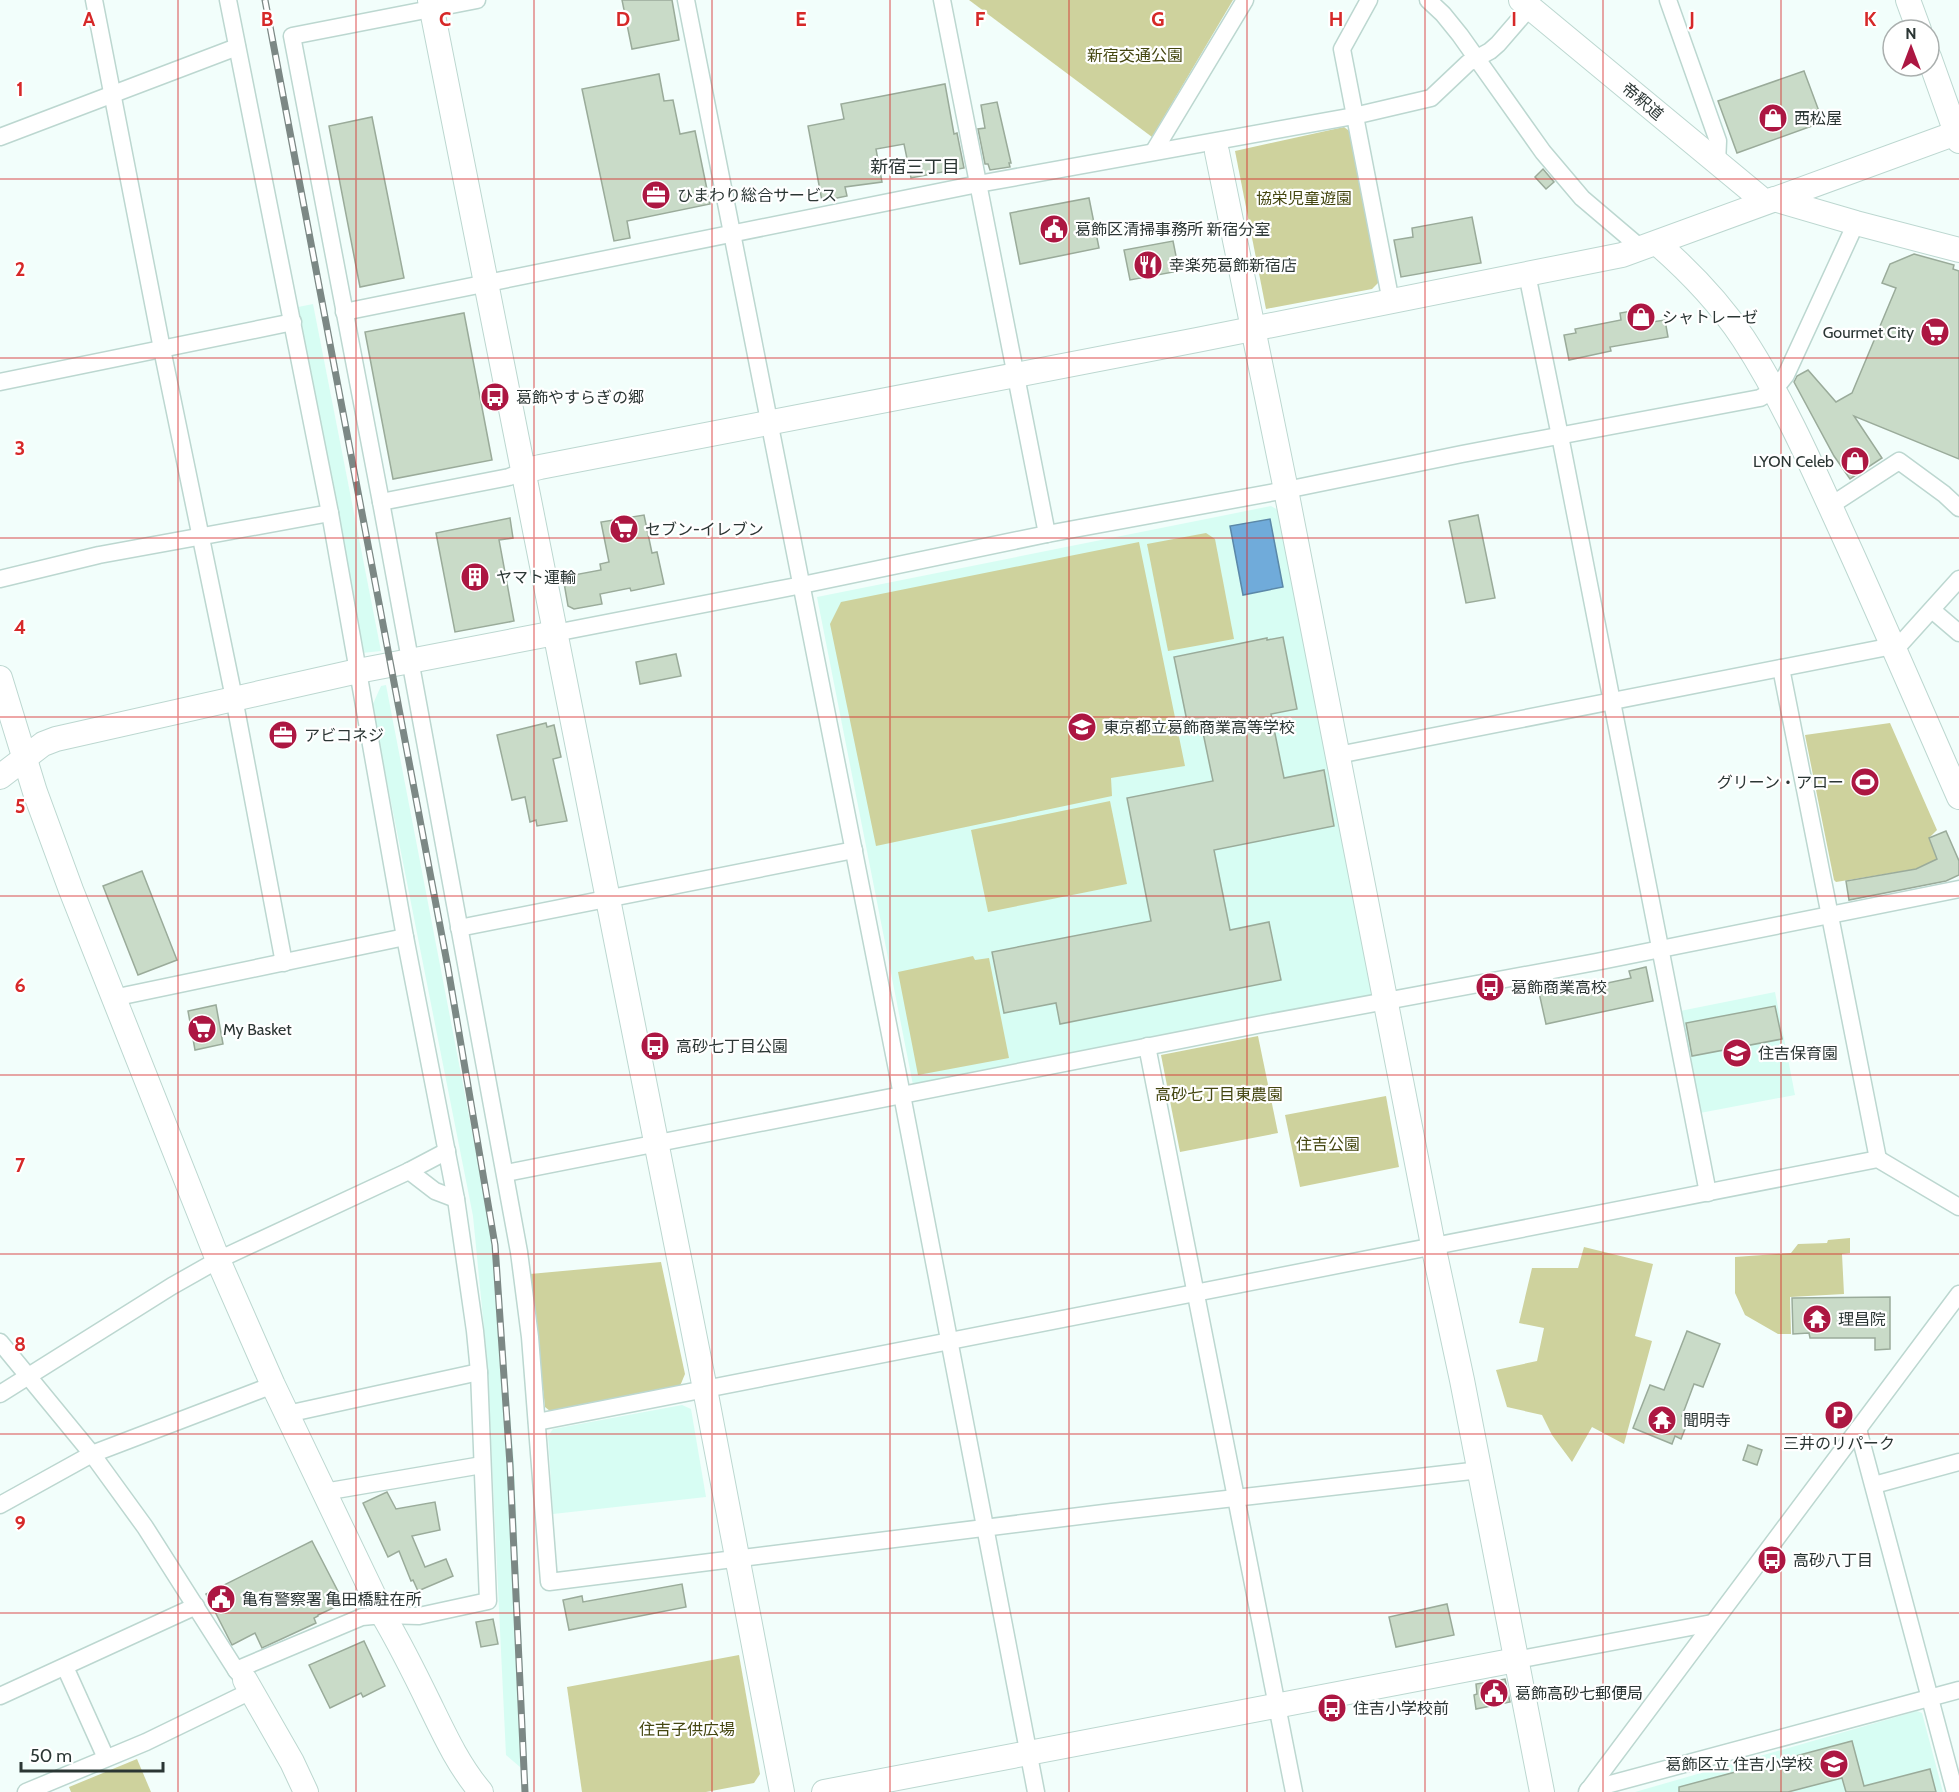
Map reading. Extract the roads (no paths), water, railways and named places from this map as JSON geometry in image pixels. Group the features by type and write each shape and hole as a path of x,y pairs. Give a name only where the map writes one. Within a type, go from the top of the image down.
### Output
{"street":[{"path":"94,0 162,349 234,699 284,963"},
{"path":"26,1792 146,1742 244,1680 362,1617 419,1616 488,1601 479,1372 456,1199 405,937 330,513 228,0"},
{"path":"477,0 431,4 292,36 506,1173 524,1284 549,1582 986,1527 1480,1470"},
{"path":"686,0 950,1340 1036,1792"},
{"path":"942,0 1047,534"},
{"path":"1154,151 1245,0"},
{"path":"1369,0 1342,49 1391,302"},
{"path":"1428,0 1443,14 1543,152 1582,198 1694,277 1742,338 1774,390 1830,506 1959,797"},
{"path":"1668,0 1718,141 1717,164"},
{"path":"1908,0 1915,18"},
{"path":"431,4 705,1389 782,1792"},
{"path":"344,312 978,184 1154,151 1216,147 1431,99 1468,63 1498,44 1525,4"},
{"name":"帝釈道","path":"1525,4 1717,164 1770,200 1959,250"},
{"path":"0,137 237,48"},
{"path":"381,502 509,477 540,467 1254,329 1622,255 1770,200 1958,135 1937,78"},
{"path":"1216,147 1286,490 1432,1245 1480,1470 1542,1792"},
{"path":"0,777 43,744 56,739 358,671 802,585 1047,534 1760,398 1774,390 1786,375 1856,223"},
{"path":"1527,274 1708,1193"},
{"path":"0,382 293,322"},
{"path":"1830,506 1899,461 1959,508"},
{"path":"0,579 99,555 330,513"},
{"path":"1338,755 1894,648 1959,579"},
{"path":"1932,610 1959,633"},
{"path":"1781,668 1878,1159"},
{"path":"0,678 24,759 71,891 218,1260 273,1385 383,1615 402,1648 453,1752 481,1792"},
{"path":"459,928 854,850"},
{"path":"506,1173 1959,889"},
{"path":"113,998 405,937"},
{"path":"1147,1046 1294,1792"},
{"path":"0,1394 172,1286 218,1260 409,1172 447,1150"},
{"path":"537,1422 1878,1159 1959,1207"},
{"path":"409,1172 435,1191 456,1199"},
{"path":"1588,1791 1959,1294"},
{"path":"0,1342 92,1454 145,1527 244,1680 292,1762 306,1792"},
{"path":"287,1413 479,1372"},
{"path":"0,1505 92,1454 273,1385"},
{"path":"1858,1429 1955,1792"},
{"path":"1874,1485 1959,1462"},
{"path":"324,1492 482,1465"},
{"path":"0,1696 196,1606"},
{"path":"824,1792 1712,1623"},
{"path":"65,1667 106,1758"},
{"path":"1588,1791 1959,1690"}],"water":[{"path":"1270,519 1283,587 1243,595 1230,526"}],"railway":[{"path":"265,0 448,968 495,1245 510,1465 525,1792"}],"place":[{"name":"西松屋","path":"1773,118"},
{"name":"ひまわり総合サービス","path":"656,195"},
{"name":"葛飾区清掃事務所 新宿分室","path":"1054,229"},
{"name":"幸楽苑葛飾新宿店","path":"1148,265"},
{"name":"シャトレーゼ","path":"1641,317"},
{"name":"Gourmet City","path":"1935,332"},
{"name":"葛飾やすらぎの郷","path":"495,397"},
{"name":"LYON Celeb","path":"1855,461"},
{"name":"セブン-イレブン","path":"624,529"},
{"name":"ヤマト運輸","path":"475,577"},
{"name":"東京都立葛飾商業高等学校","path":"1082,727"},
{"name":"アビコネジ","path":"283,735"},
{"name":"グリーン・アロー","path":"1865,782"},
{"name":"葛飾商業高校","path":"1490,987"},
{"name":"My Basket","path":"202,1029"},
{"name":"高砂七丁目公園","path":"655,1046"},
{"name":"住吉保育園","path":"1737,1053"},
{"name":"理昌院","path":"1817,1319"},
{"name":"三井のリパーク","path":"1839,1415"},
{"name":"聞明寺","path":"1662,1420"},
{"name":"高砂八丁目","path":"1772,1560"},
{"name":"亀有警察署 亀田橋駐在所","path":"221,1599"},
{"name":"葛飾高砂七郵便局","path":"1494,1693"},
{"name":"住吉小学校前","path":"1332,1708"},
{"name":"葛飾区立 住吉小学校","path":"1834,1764"}],"district":[{"name":"新宿三丁目","path":"915,167"}],"park label":[{"name":"新宿交通公園","path":"1135,55"},
{"name":"協栄児童遊園","path":"1304,198"},
{"name":"高砂七丁目東農園","path":"1219,1094"},
{"name":"住吉公園","path":"1328,1144"},
{"name":"住吉子供広場","path":"687,1729"}]}
